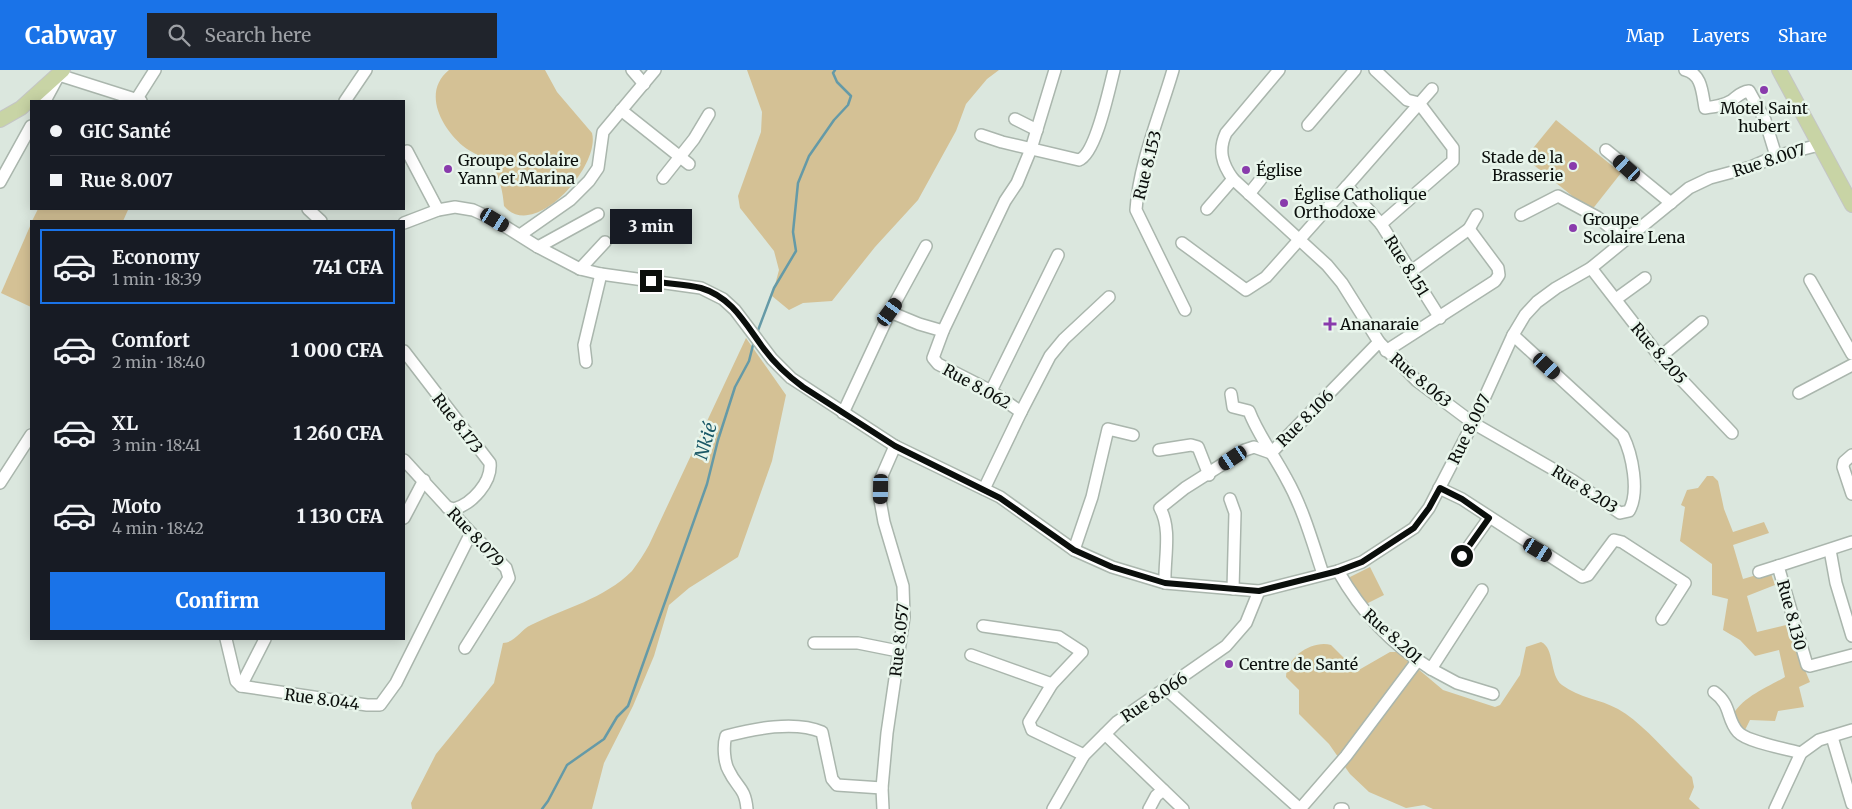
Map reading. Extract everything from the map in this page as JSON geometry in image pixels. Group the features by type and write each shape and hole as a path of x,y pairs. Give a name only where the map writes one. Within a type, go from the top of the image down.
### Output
{"main road":[{"path":"1779,70 1852,205"},
{"path":"30,100 61,73"},
{"path":"0,120 21,108 30,100"}],"street":[{"path":"46,100 61,73 139,100 155,70"},
{"path":"346,100 366,70"},
{"path":"632,70 644,84"},
{"path":"520,235 570,200 589,180 598,168 601,158 603,132 655,70"},
{"path":"890,312 919,324 943,331 1005,201 1017,183 1031,149 1055,70"},
{"path":"981,135 1078,160 1087,155 1097,132 1114,70"},
{"name":"Rue 8.153","path":"1174,70 1143,169 1137,194 1136,210 1185,310"},
{"path":"1308,125 1355,70"},
{"name":"Rue 8.151","path":"1375,70 1407,100 1419,103 1453,148 1453,161 1381,224 1440,318"},
{"path":"1685,70 1694,72 1699,80 1705,108 1725,104 1737,95 1749,91 1764,120 1776,156"},
{"name":"Rue 8.063","path":"1278,71 1226,133 1221,144 1222,161 1233,179 1301,239 1342,283 1383,347 1417,381 1473,423"},
{"path":"1182,243 1246,290 1266,277 1432,89"},
{"path":"621,110 689,164"},
{"path":"663,178 709,114"},
{"path":"1015,120 1036,130"},
{"path":"0,182 30,128"},
{"name":"Rue 8.007","path":"405,223 438,210 455,207 473,210 580,269 600,274 701,288 723,298 791,378 895,446 1000,498 1074,550 1112,567 1165,583 1259,591 1338,571 1362,562 1414,528 1429,508 1440,488 1473,423 1513,335 1525,315 1538,302 1591,268 1689,188 1710,178 1751,167 1776,156 1819,145"},
{"path":"1606,150 1671,203"},
{"path":"407,151 438,210"},
{"path":"1207,209 1233,179"},
{"path":"1249,194 1261,179"},
{"path":"1347,186 1381,224"},
{"path":"1521,215 1558,196 1597,217 1618,234 1631,235"},
{"path":"538,247 598,214"},
{"path":"1410,272 1469,229 1477,215"},
{"name":"Rue 8.106","path":"1165,583 1167,536 1160,508 1185,488 1209,475 1244,450 1254,447 1271,453 1383,347 1440,318 1495,281 1499,274 1498,268 1469,229"},
{"path":"580,269 605,242"},
{"path":"843,413 890,312 926,246"},
{"path":"991,391 1058,254"},
{"name":"Rue 8.205","path":"1591,268 1616,299 1635,327 1732,433"},
{"path":"586,362 584,345 600,274"},
{"path":"1616,299 1645,278"},
{"path":"1810,280 1852,354"},
{"path":"1021,412 1050,356 1064,339 1109,297"},
{"path":"1660,356 1702,322"},
{"name":"Rue 8.062","path":"943,331 933,358 938,364 991,391 1021,412 984,490"},
{"name":"Rue 8.203","path":"1473,423 1572,480 1620,513 1625,514 1632,507 1633,467 1629,448 1623,436 1513,335"},
{"name":"Rue 8.173","path":"405,353 418,373 490,463 490,470 472,500 462,507 454,509 447,507"},
{"path":"1799,393 1852,365"},
{"path":"1231,394 1233,407 1249,411 1300,505 1323,574"},
{"path":"1074,550 1092,497 1108,429 1133,435"},
{"path":"0,483 30,437"},
{"path":"1160,450 1191,445 1198,447 1209,475"},
{"name":"Rue 8.057","path":"883,809 882,788 898,651 904,617 903,586 884,522 880,500 881,478 895,446"},
{"path":"1852,455 1844,462 1843,467 1852,494"},
{"name":"Rue 8.079","path":"405,461 506,568 509,578 466,648"},
{"path":"405,516 424,480"},
{"path":"1440,488 1462,499 1582,577 1585,577 1614,540 1622,542 1684,583 1662,619"},
{"path":"1230,499 1235,513 1233,589"},
{"path":"1462,556 1489,518"},
{"name":"Rue 8.044","path":"240,686 367,705 380,705 396,683 471,533"},
{"name":"Rue 8.130","path":"1852,542 1778,566 1807,665 1810,666 1852,655"},
{"path":"1830,550 1836,582 1852,636"},
{"path":"1759,572 1778,566"},
{"name":"Rue 8.201","path":"1338,571 1370,619 1418,660 1432,669 1482,590"},
{"name":"Rue 8.066","path":"1053,809 1084,755 1117,722 1214,655 1237,635 1246,623 1259,591"},
{"path":"983,626 1059,637 1079,648 1082,652 1081,655 1052,684 1029,722 1029,726 1032,730 1084,755"},
{"path":"226,640 236,681 240,686 264,640"},
{"path":"814,643 858,643 898,651"},
{"path":"971,655 1052,684"},
{"path":"1166,689 1300,809 1346,756 1418,660"},
{"path":"1432,669 1457,683 1493,694"},
{"path":"1714,692 1724,700 1737,732 1746,737 1801,753"},
{"path":"747,809 746,795 729,772 724,743 726,736 761,728 786,727 822,732 832,780 837,785 882,788"},
{"path":"1775,809 1801,753 1810,746 1832,736 1852,730"},
{"path":"1104,734 1184,809"},
{"path":"1832,736 1852,804"},
{"path":"1149,809 1156,796 1163,790"}],"shaded area":[{"path":"449,70 545,70 557,92 592,133 592,147 586,163 576,180 563,195 547,207 532,214 517,215 504,206 501,185 492,165 466,148 455,138 442,119 436,99 437,88 441,79"},
{"path":"747,70 999,70 987,79 966,104 956,131 918,200 875,247 832,301 803,303 789,310 772,296 779,270 774,251 740,208 738,196 761,132 762,112"},
{"name":"Stade de la Brasserie","path":"1556,120 1621,173 1591,211 1525,158"},
{"path":"38,210 128,210 123,220 32,220"},
{"path":"30,226 30,307 1,293"},
{"path":"746,338 786,395 772,461 738,557 689,588 669,605 654,656 633,706 604,763 592,809 412,809 411,803 436,754 494,683 503,643 515,638 531,625 597,596 621,581 632,571 649,545"},
{"path":"1707,476 1713,476 1718,481 1724,509 1733,532 1764,522 1769,533 1733,545 1743,579 1770,571 1775,585 1747,596 1757,632 1786,625 1810,682 1799,687 1804,707 1778,711 1775,721 1750,720 1745,730 1737,728 1732,717 1736,710 1755,694 1785,677 1779,650 1755,656 1740,640 1723,630 1728,599 1712,595 1712,564 1680,541 1685,507 1681,505 1687,490 1698,488"},
{"path":"1370,567 1384,595 1364,605 1346,579"},
{"path":"1541,642 1548,650 1555,675 1562,685 1575,693 1611,706 1627,715 1647,731 1692,777 1694,787 1689,799 1700,809 1433,809 1424,805 1406,808 1369,792 1350,774 1329,744 1299,714 1299,690 1286,677 1287,669 1296,656 1309,647 1317,645 1331,645 1357,671 1390,652 1398,652 1443,690 1495,707 1500,705 1520,675 1526,647"}],"waterway":[{"name":"Nkié","path":"757,333 774,288 796,251 793,232 798,183 809,156 834,120 848,105 851,96 837,82 833,73 835,70"},
{"name":"Nkié","path":"542,809 567,765 604,739 617,717 628,706 707,484 718,440 735,387 749,361 754,341"}],"place":[{"name":"Motel Saint hubert","path":"1764,90"},
{"name":"Stade de la Brasserie","path":"1573,166"},
{"name":"Groupe Scolaire Yann et Marina","path":"448,169"},
{"name":"Église","path":"1246,170"},
{"name":"Église Catholique Orthodoxe","path":"1284,203"},
{"name":"Groupe Scolaire Lena","path":"1573,228"},
{"name":"Ananaraie","path":"1330,324"},
{"name":"Centre de Santé","path":"1229,664"}],"route":[{"path":"651,281 701,288 723,298 744,320 772,359 803,387 895,446 954,473 1000,498 1074,550 1112,567 1165,583 1259,591 1338,571 1362,562 1414,528 1429,508 1440,488 1462,499 1489,518 1462,556"}]}
